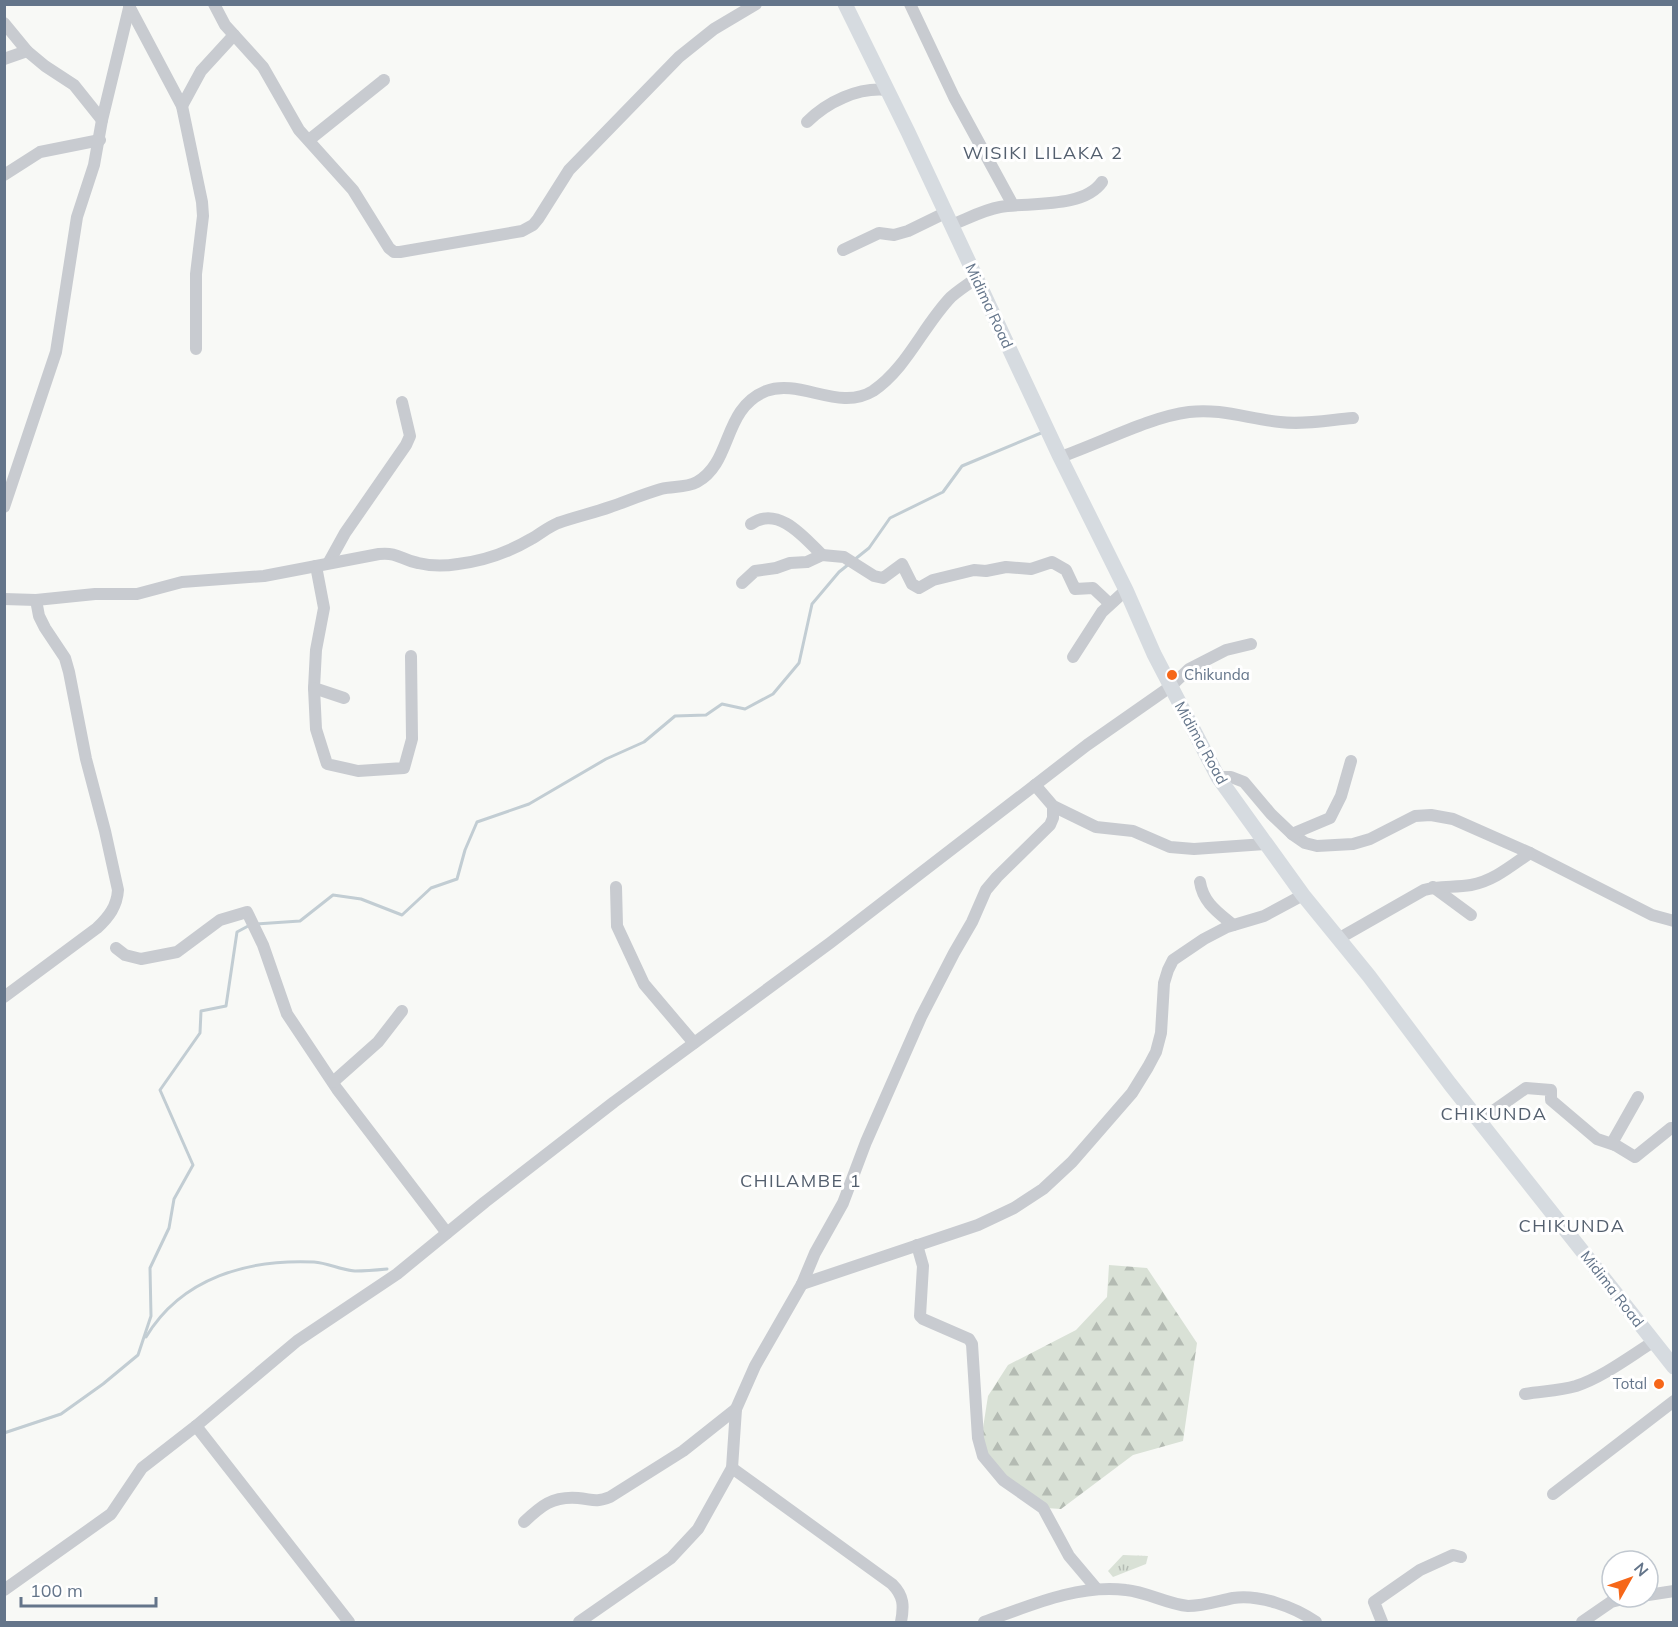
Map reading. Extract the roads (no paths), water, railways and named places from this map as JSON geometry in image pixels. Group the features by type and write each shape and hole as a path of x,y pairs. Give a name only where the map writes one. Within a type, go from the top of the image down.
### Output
{"main road":[{"name":"Midima Road","path":"845,4 1060,457 1126,590 1170,687 1218,777 1303,895 1369,976 1479,1121 1674,1367"}],"street":[{"path":"214,4 234,35 263,67 291,119 352,190 389,248 394,252 522,231 538,219 556,188 574,164 679,57 714,29 756,4"},
{"path":"910,4 954,97 1013,205"},
{"path":"130,5 182,106 202,202 203,216 197,256 196,349"},
{"path":"4,507 56,352 72,240 100,140 102,120 130,5"},
{"path":"4,23 27,51 74,85 102,120"},
{"path":"182,106 201,71 234,35"},
{"path":"4,59 27,51"},
{"path":"309,140 384,81"},
{"path":"807,122 820,109 846,97 870,88 887,90"},
{"path":"4,175 40,152 100,140"},
{"path":"843,250 879,233 898,235 930,222 980,213 998,207 1034,206 1063,201 1089,193 1102,182"},
{"path":"4,599 36,600 95,594 137,594 192,580 237,579 288,573 322,564 394,553 419,564 459,564 502,553 556,524 662,489 696,482 714,467 740,412 760,394 769,390 794,389 832,397 863,396 895,370 952,297 977,278"},
{"path":"402,402 410,436 406,446 322,564 324,608 316,650 314,688 316,729 327,764 358,771 404,768 412,739 411,656"},
{"path":"1060,457 1156,421 1190,412 1228,412 1280,423 1353,418"},
{"path":"751,524 760,517 767,516 791,525 822,555"},
{"path":"742,584 755,571 776,568 790,562 807,562 822,555 844,557 874,576 882,578 902,564 912,584 919,588 933,580 974,570 986,571 1006,567 1031,569 1052,562 1066,570 1075,589 1093,588 1110,604"},
{"path":"1073,657 1102,612 1126,590"},
{"path":"4,997 105,921 117,899 118,890 86,759 69,672 64,658 39,616 36,600"},
{"path":"4,1590 111,1514 142,1468 297,1341 397,1274 604,1109 830,943 1087,745 1170,687 1189,669 1236,646 1251,644"},
{"path":"314,688 344,698"},
{"path":"1292,834 1330,818 1341,796 1351,761"},
{"path":"1218,777 1231,777 1244,782 1292,834 1305,843 1317,846 1353,844 1370,839 1401,821 1415,816 1431,815 1453,819 1530,853 1652,915 1674,921"},
{"path":"1035,785 1053,806 1096,827 1133,831 1181,850 1265,843"},
{"path":"579,1623 671,1558 698,1529 732,1468 736,1409 755,1366 802,1284 815,1253 851,1187 866,1142 921,1017 972,922 981,899 997,877 1050,825 1053,818 1053,806"},
{"path":"1338,939 1418,893 1433,887 1473,885 1488,880 1530,853"},
{"path":"1200,882 1202,894 1212,907 1233,926"},
{"path":"616,887 617,926 644,984 694,1042"},
{"path":"1433,887 1471,915"},
{"path":"802,1284 997,1216 1043,1189 1060,1174 1132,1093 1149,1067 1161,1034 1164,983 1173,960 1204,939 1264,916 1303,895"},
{"path":"116,948 125,955 141,959 177,952 220,920 247,912 263,945 287,1014 333,1082 447,1233"},
{"path":"333,1082 378,1042 402,1011"},
{"path":"1479,1121 1526,1088 1551,1090 1551,1100 1597,1139 1615,1145 1635,1157 1671,1128"},
{"path":"1615,1145 1612,1143 1638,1097"},
{"path":"917,1245 923,1266 920,1316 969,1339 972,1344 978,1438 983,1456 1004,1480 1042,1508 1069,1556 1096,1588"},
{"path":"1525,1394 1562,1390 1578,1385 1594,1378 1653,1342"},
{"path":"1553,1494 1674,1401"},
{"path":"524,1522 541,1505 550,1500 578,1498 599,1501 610,1497 683,1451 736,1409"},
{"path":"196,1426 350,1623"},
{"path":"732,1468 892,1584 903,1601 901,1623"},
{"path":"1382,1623 1374,1602 1420,1570 1453,1555 1461,1557"},
{"path":"984,1623 1038,1604 1096,1588 1128,1590 1190,1606 1246,1597 1268,1601 1287,1608 1316,1623"},
{"path":"1582,1623 1601,1609"}],"waterway":[{"path":"854,560 869,548 890,518 943,492 962,466 1041,433"},
{"path":"256,924 300,921 333,895 361,899 402,915 431,888 457,879 465,850 477,822 529,804 606,759 644,742 675,716 706,715 722,704 745,709 773,694 799,663 812,604 839,572 849,564"},
{"path":"4,1433 61,1414 138,1355 151,1316 150,1268 169,1228 174,1199 193,1165 160,1090 200,1033 201,1011 226,1006 237,932 250,925"},
{"path":"146,1337 161,1316 178,1300 198,1286 242,1269 290,1262 314,1262 355,1271 387,1269"}],"place":[{"name":"Chikunda","path":"1172,675"},
{"name":"Total","path":"1659,1384"}],"district":[{"name":"WISIKI LILAKA 2","path":"1043,153"},
{"name":"CHIKUNDA","path":"1494,1114"},
{"name":"CHILAMBE 1","path":"801,1181"},
{"name":"CHIKUNDA","path":"1572,1226"}]}
